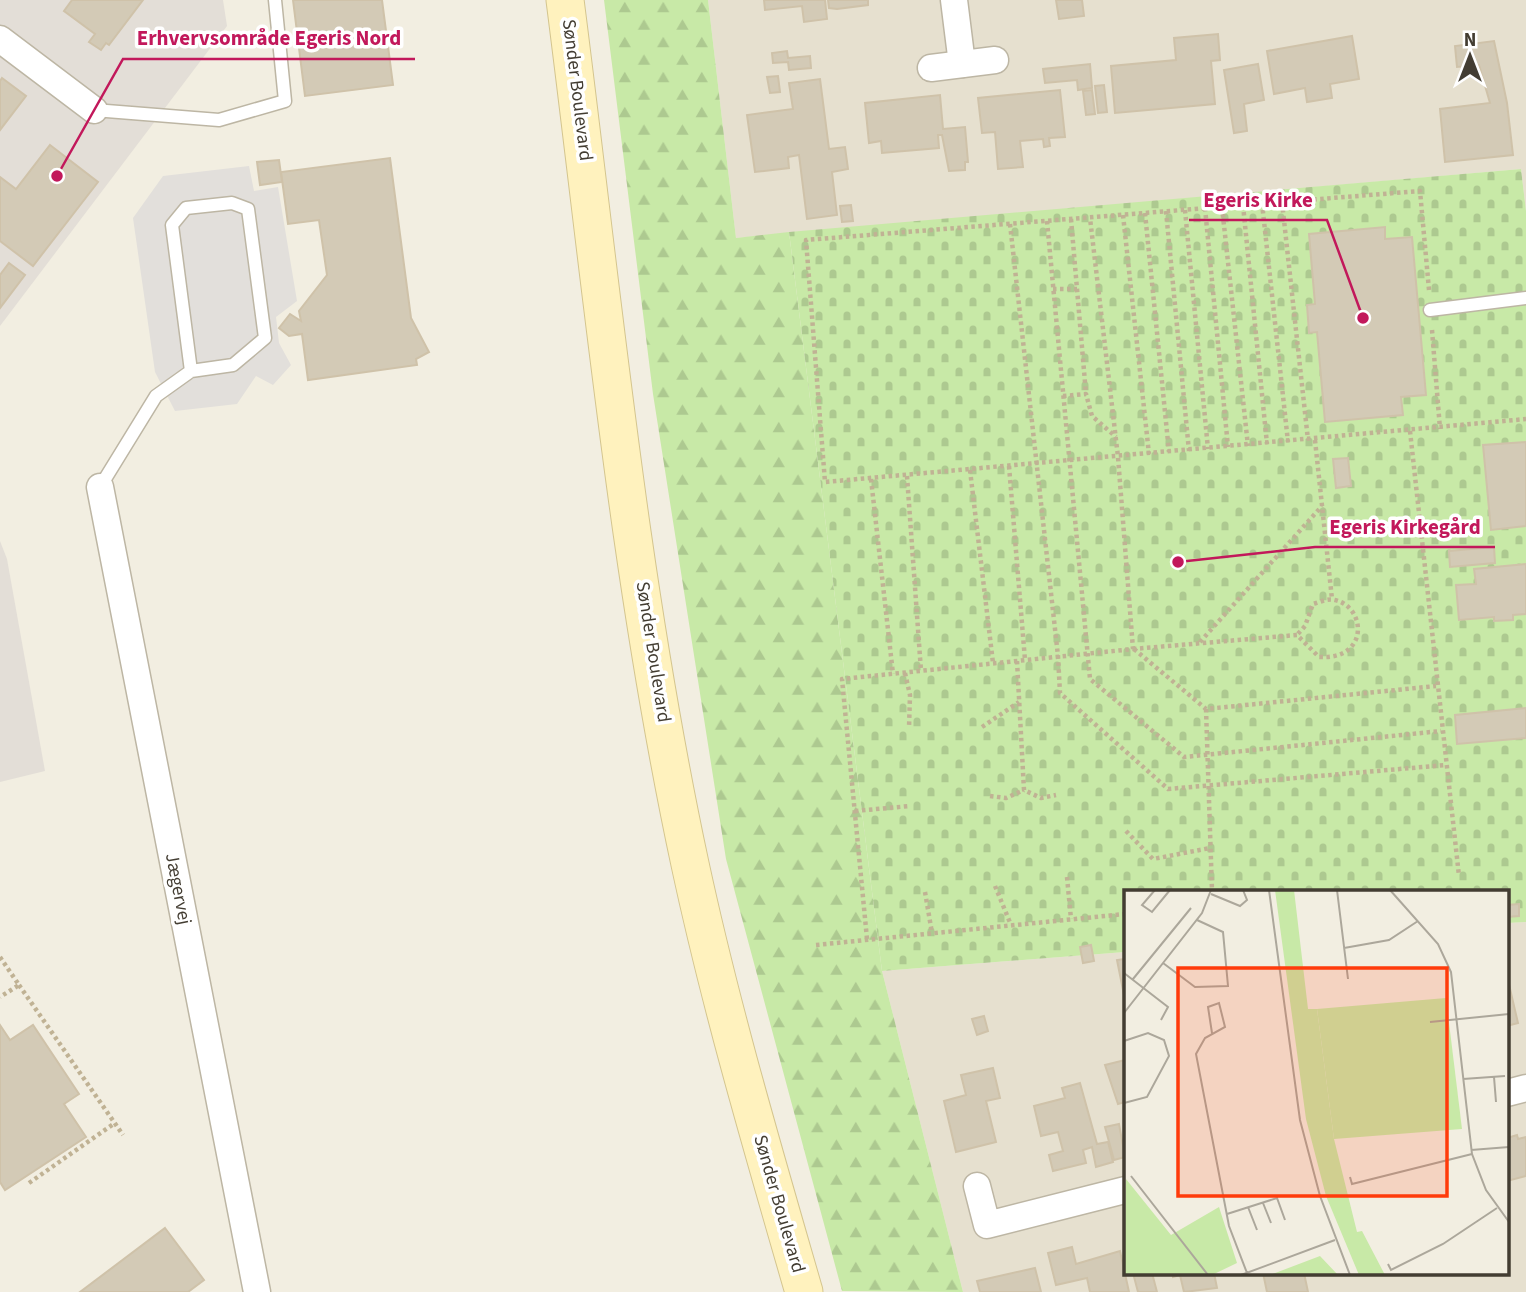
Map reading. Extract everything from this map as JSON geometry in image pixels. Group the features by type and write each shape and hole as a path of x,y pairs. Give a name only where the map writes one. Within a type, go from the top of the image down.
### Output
{"street":[{"name":"Sønder Boulevard","path":"565,0 645,615 687,850 744,1085 804,1292"},
{"path":"954,0 962,64"},
{"path":"0,39 94,110"},
{"path":"931,68 995,60"},
{"name":"Jægervej","path":"100,487 257,1292"},
{"path":"1508,1093 1526,1088"},
{"path":"976,1186 986,1225 1124,1190"}],"lane":[{"path":"94,110 219,120 285,101 275,0"},
{"path":"100,487 156,396 191,371 233,365 265,338 248,209 232,202 186,208 172,225 191,371"},
{"path":"1430,310 1526,298"}],"path":[{"path":"1440,429 1420,191 806,240 825,482 1440,429 1526,419"},
{"path":"1282,202 1308,440"},
{"path":"1262,204 1288,442"},
{"path":"1243,205 1267,444"},
{"path":"1222,207 1248,446"},
{"path":"1205,208 1228,447"},
{"path":"1185,210 1208,449"},
{"path":"1166,211 1189,451"},
{"path":"1145,213 1169,452"},
{"path":"1124,215 1149,454"},
{"path":"1090,218 1118,457 1133,649 1206,709 1436,686"},
{"path":"1070,219 1086,394 1092,416 1116,437"},
{"path":"1047,221 1090,653 1090,679 1184,757 1441,731"},
{"path":"1010,224 1058,656 1059,693 1168,789 1446,765"},
{"path":"1053,289 1077,289"},
{"path":"1063,396 1086,394"},
{"path":"1410,431 1459,876"},
{"path":"1315,440 1332,599"},
{"path":"1009,466 1025,660"},
{"path":"970,470 993,663"},
{"path":"906,476 921,671"},
{"path":"871,479 893,674"},
{"path":"1199,643 1322,506"},
{"path":"867,939 842,679 1058,656 1297,635 1305,626 1313,604 1332,599 1344,603 1354,615 1359,632 1352,648 1337,658 1319,657 1297,635"},
{"path":"1017,661 1024,790"},
{"path":"905,673 910,695 909,728"},
{"path":"982,727 1020,701"},
{"path":"1206,709 1212,890"},
{"path":"990,796 1006,798 1024,790 1041,798 1056,794"},
{"path":"855,811 910,806"},
{"path":"1126,831 1153,859 1210,848"},
{"path":"1067,877 1071,919"},
{"path":"995,886 1011,925"},
{"path":"925,892 932,933"},
{"path":"816,945 1124,914"},
{"path":"0,957 123,1135"},
{"path":"0,997 19,985"},
{"path":"29,1183 115,1123"}],"shaded area":[{"path":"0,0 223,0 227,26 0,326"},
{"path":"708,0 1526,0 1526,211 1521,169 736,238"},
{"path":"249,166 254,191 278,187 297,301 276,317 279,343 291,365 273,385 256,376 237,404 175,411 155,372 133,218 163,176"},
{"path":"0,541 7,559 45,771 0,782"},
{"path":"1526,922 1526,1292 963,1292 882,971 1124,952 1124,1274 1508,1274 1508,923"}],"green space":[{"path":"604,0 708,0 736,238 789,232 882,971 963,1292 842,1291 726,859 653,394"},
{"path":"1521,169 1526,211 1526,922 1508,923 1508,890 1124,890 1124,952 882,971 789,232"}],"building":[{"path":"72,0 143,0 109,45 106,43 101,50 89,42 95,34 64,11"},
{"path":"293,0 382,0 393,85 305,96"},
{"path":"764,0 825,0 827,19 804,22 802,6 765,10"},
{"path":"828,0 868,0 868,5 829,8"},
{"path":"1056,0 1082,0 1084,16 1059,19"},
{"path":"1218,34 1220,60 1211,61 1215,104 1115,113 1111,66 1176,60 1174,38"},
{"path":"1352,36 1359,79 1330,84 1332,98 1307,102 1305,88 1274,94 1267,51"},
{"path":"1494,41 1507,103 1513,155 1445,162 1440,109 1490,103 1479,65 1457,67 1455,46"},
{"path":"787,51 788,58 810,56 811,68 789,70 788,62 773,63 772,53"},
{"path":"1090,64 1092,88 1078,90 1077,80 1045,83 1043,69"},
{"path":"1258,64 1264,100 1244,104 1247,131 1234,133 1224,70"},
{"path":"778,76 780,92 770,93 767,77"},
{"path":"2,78 26,96 0,130 0,81"},
{"path":"820,79 829,149 845,147 848,169 832,172 837,215 807,219 799,155 788,157 789,168 755,172 747,115 793,109 789,83"},
{"path":"1104,85 1107,112 1098,113 1095,86"},
{"path":"1060,90 1065,137 1049,138 1050,146 1044,147 1043,139 1020,141 1023,167 998,169 995,132 982,133 978,98"},
{"path":"1092,90 1095,114 1086,115 1083,91"},
{"path":"940,95 943,129 965,127 968,162 965,162 965,170 949,171 942,135 938,135 939,148 882,153 881,141 869,143 865,103"},
{"path":"50,145 98,182 33,266 0,241 0,177 16,189"},
{"path":"390,158 411,318 429,352 416,359 417,365 308,380 302,334 289,336 279,328 290,314 301,321 299,311 327,275 319,220 288,224 281,172"},
{"path":"279,160 282,182 260,185 257,162"},
{"path":"851,205 853,221 842,222 840,206"},
{"path":"1385,227 1385,239 1412,237 1426,395 1401,397 1403,415 1325,422 1317,332 1309,333 1307,305 1315,304 1309,234"},
{"path":"9,263 25,275 0,308 0,275"},
{"path":"1526,442 1526,526 1491,530 1483,445"},
{"path":"1348,458 1351,486 1336,488 1333,459"},
{"path":"1494,547 1495,563 1450,567 1449,551"},
{"path":"1526,564 1526,614 1513,615 1513,620 1494,621 1494,617 1459,620 1456,585 1476,584 1474,569"},
{"path":"1526,708 1526,738 1457,744 1455,715"},
{"path":"1519,904 1519,916 1508,917 1508,905"},
{"path":"1091,945 1094,961 1083,963 1080,947"},
{"path":"1124,959 1124,995 1117,960"},
{"path":"1508,980 1518,1023 1508,1026"},
{"path":"984,1016 988,1031 977,1035 972,1019"},
{"path":"0,1025 10,1040 33,1025 79,1094 64,1104 86,1137 5,1190 0,1182"},
{"path":"1124,1060 1124,1102 1118,1104 1105,1065"},
{"path":"993,1068 1000,1098 986,1101 996,1142 956,1152 944,1101 966,1095 961,1075"},
{"path":"1080,1083 1097,1144 1108,1142 1113,1162 1096,1167 1092,1147 1083,1150 1086,1163 1053,1171 1049,1155 1063,1151 1058,1132 1041,1136 1034,1106 1065,1098 1062,1088"},
{"path":"1119,1124 1124,1157 1114,1160 1105,1127"},
{"path":"1517,1135 1518,1139 1526,1137 1526,1176 1508,1181 1508,1138"},
{"path":"165,1228 204,1280 188,1292 80,1292"},
{"path":"1072,1247 1076,1264 1120,1251 1129,1292 1090,1292 1087,1278 1056,1285 1048,1253"},
{"path":"1035,1268 1041,1292 980,1292 977,1281"},
{"path":"1133,1274 1152,1274 1157,1292 1138,1292"},
{"path":"1172,1274 1214,1274 1217,1288 1184,1292 1180,1275 1173,1277"},
{"path":"1263,1274 1304,1274 1308,1292 1267,1292"}],"place":[{"name":"Erhvervsområde Egeris Nord","path":"57,176"},
{"name":"Egeris Kirke","path":"1363,318"},
{"name":"Egeris Kirkegård","path":"1178,562"}]}
